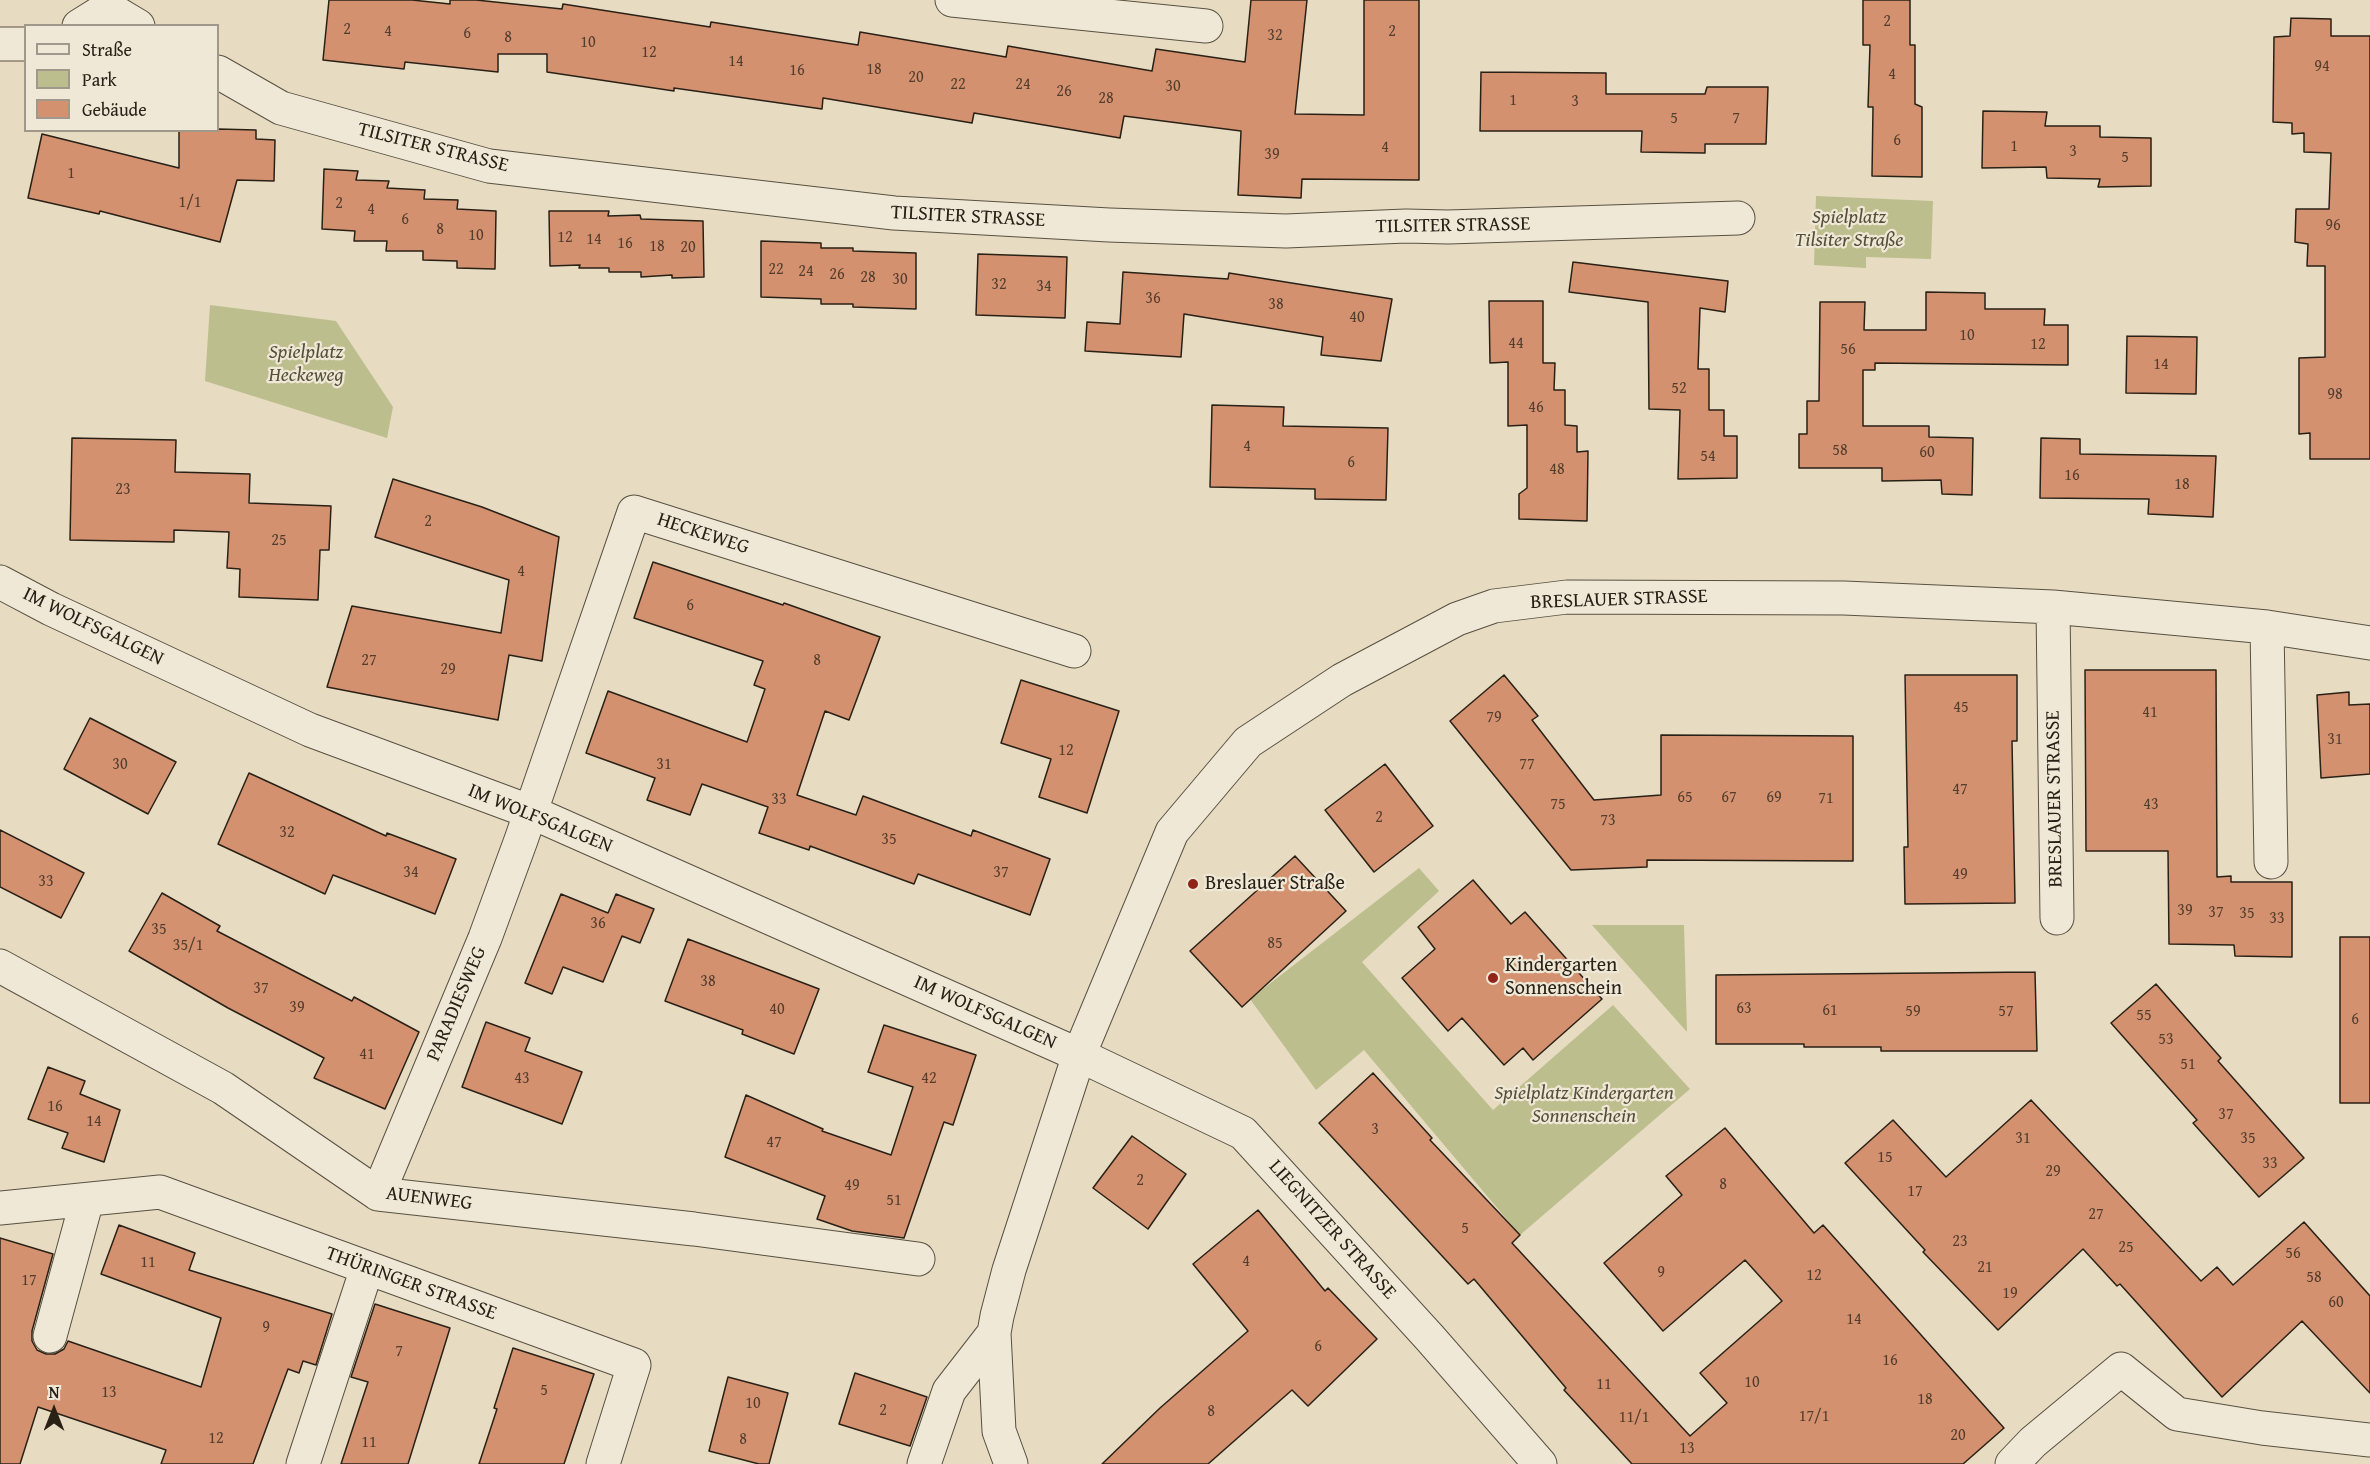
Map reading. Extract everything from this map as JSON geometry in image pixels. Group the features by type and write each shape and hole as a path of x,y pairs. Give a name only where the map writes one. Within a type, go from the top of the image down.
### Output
{"street":[{"path":"952,0 1206,26"},
{"path":"82,24 107,4 135,24"},
{"path":"0,44 24,44"},
{"name":"TILSITER STRASSE","path":"219,73 281,108 489,166 894,213 1109,225 1286,231 1406,225 1448,227 1738,218"},
{"name":"HECKEWEG","path":"531,812 634,512 1074,651"},
{"name":"IM WOLFSGALGEN","path":"0,582 51,609 310,730 531,812 1080,1055"},
{"name":"BRESLAUER STRASSE","path":"1011,1464 999,1431 994,1332 1009,1270 1080,1055 1172,832 1248,742 1342,680 1457,619 1494,606 1567,597 1844,598 2053,607 2267,627 2370,643"},
{"name":"BRESLAUER STRASSE","path":"2053,607 2057,918"},
{"path":"2267,627 2271,862"},
{"name":"PARADIESWEG","path":"378,1194 484,938 531,812"},
{"name":"AUENWEG","path":"0,966 223,1088 378,1194 694,1229 918,1259"},
{"name":"LIEGNITZER STRASSE","path":"1080,1055 1243,1133 1430,1338 1540,1464"},
{"name":"THÜRINGER STRASSE","path":"0,1208 160,1192 634,1365 603,1464"},
{"path":"50,1336 87,1200"},
{"path":"303,1464 367,1268"},
{"path":"924,1464 949,1391 994,1332"},
{"path":"2012,1464 2033,1442 2121,1369 2177,1414 2262,1428 2370,1440"}],"green space":[{"name":"Spielplatz Tilsiter Straße","path":"1816,196 1933,201 1931,259 1866,257 1866,268 1814,265"},
{"name":"Spielplatz Heckeweg","path":"210,305 336,321 393,407 387,438 205,381"},
{"name":"Spielplatz Kindergarten Sonnenschein","path":"1419,868 1439,891 1362,962 1493,1110 1613,1005 1690,1089 1520,1235 1364,1050 1316,1090 1250,999"},
{"path":"1592,925 1684,925 1687,1032"}],"building":[{"path":"329,0 412,0 450,4 450,0 476,0 562,9 563,4 710,27 711,22 858,45 860,32 1006,57 1008,46 1152,71 1156,49 1245,62 1251,0 1307,0 1295,114 1364,115 1364,0 1419,0 1419,180 1302,179 1301,198 1238,195 1241,131 1124,116 1120,138 974,113 972,123 823,98 822,109 674,88 674,91 547,72 547,54 498,54 498,72 405,62 404,69 323,60"},
{"path":"1863,0 1910,0 1910,45 1915,45 1915,104 1922,107 1922,177 1872,176 1873,107 1868,107 1870,45 1863,45"},
{"path":"2291,18 2331,19 2331,36 2370,36 2370,459 2310,459 2310,433 2299,434 2299,358 2325,357 2325,266 2307,266 2308,244 2295,242 2296,209 2329,209 2331,153 2304,152 2304,133 2292,134 2292,123 2273,122 2274,37 2290,36"},
{"path":"1481,72 1606,73 1606,94 1705,94 1707,87 1768,87 1766,144 1705,144 1705,153 1641,152 1642,131 1480,131"},
{"path":"1983,111 2047,112 2045,126 2100,126 2100,137 2151,138 2151,186 2098,187 2100,179 2047,178 2046,167 1982,168"},
{"path":"219,129 256,130 256,139 275,140 274,181 237,180 220,242 100,211 99,214 28,198 42,134 179,168 179,132 219,132"},
{"path":"324,169 358,171 356,180 389,181 387,188 425,190 424,199 458,200 457,209 496,211 495,269 457,268 457,261 423,260 423,251 386,251 387,241 354,241 355,231 322,229"},
{"path":"549,211 609,211 608,216 640,215 641,219 703,221 704,277 672,278 672,275 641,277 641,272 609,272 609,268 579,268 580,265 550,266"},
{"path":"761,241 821,243 821,248 853,248 853,251 916,253 916,309 853,307 853,304 821,304 821,299 761,297"},
{"path":"978,254 1067,257 1065,318 976,315"},
{"path":"1573,262 1728,281 1725,312 1700,308 1698,369 1709,369 1709,410 1724,410 1724,436 1737,436 1737,478 1678,479 1680,410 1649,409 1648,302 1569,292"},
{"path":"1123,272 1228,279 1229,273 1392,299 1381,361 1321,355 1323,337 1184,314 1181,357 1085,351 1087,322 1120,324"},
{"path":"1926,292 1985,293 1985,309 2045,309 2044,325 2068,325 2068,365 1875,363 1875,370 1863,370 1863,426 1929,426 1929,437 1973,438 1972,495 1942,494 1941,480 1882,481 1882,468 1799,468 1799,434 1807,434 1807,401 1819,401 1820,302 1865,302 1864,330 1926,330"},
{"path":"1489,301 1543,301 1543,363 1555,363 1554,390 1565,390 1565,425 1577,426 1577,452 1588,451 1587,521 1519,519 1519,494 1527,488 1527,425 1508,426 1508,362 1490,363"},
{"path":"2127,336 2197,337 2196,394 2126,393"},
{"path":"1212,405 1284,407 1283,426 1388,428 1386,500 1315,499 1315,489 1210,487"},
{"path":"72,438 176,440 175,472 250,474 249,503 331,506 329,550 320,550 318,600 239,597 240,569 227,568 229,532 174,530 174,542 70,540"},
{"path":"2041,438 2080,439 2080,454 2216,456 2213,517 2148,514 2149,499 2040,498"},
{"path":"393,479 482,507 559,537 542,661 509,655 498,720 327,687 352,606 501,633 509,580 375,537"},
{"path":"653,562 783,605 784,603 880,637 849,720 825,711 797,795 856,815 863,796 971,836 973,830 1050,859 1030,915 918,874 914,884 810,846 809,850 759,833 768,807 702,784 690,815 647,800 655,778 586,753 608,691 747,742 765,689 754,685 763,661 634,618"},
{"path":"2085,670 2216,670 2217,877 2231,876 2231,882 2292,882 2292,957 2235,956 2234,945 2169,944 2168,851 2086,851"},
{"path":"1504,675 1538,716 1532,720 1594,800 1661,795 1661,735 1853,736 1853,861 1647,860 1647,867 1571,870 1450,721"},
{"path":"1905,675 2017,675 2017,741 2012,741 2015,903 1905,904 1904,847 1908,847"},
{"path":"1021,680 1119,711 1087,813 1039,797 1051,759 1001,743"},
{"path":"2349,692 2349,705 2370,704 2370,774 2321,778 2317,695"},
{"path":"90,718 176,762 148,814 64,769"},
{"path":"1385,764 1433,826 1374,872 1325,810"},
{"path":"249,773 386,836 387,833 456,859 435,914 333,875 325,894 218,844"},
{"path":"0,830 84,873 61,918 0,887"},
{"path":"1295,856 1346,911 1242,1007 1190,951"},
{"name":"Kindergarten Sonnenschein","path":"1473,880 1511,924 1525,912 1602,999 1533,1060 1523,1048 1504,1065 1462,1018 1448,1031 1402,978 1435,949 1418,927"},
{"path":"162,893 220,926 217,931 352,1001 354,997 419,1032 385,1109 314,1078 324,1058 228,1008 129,951"},
{"path":"561,894 608,913 616,894 654,909 640,943 622,936 603,982 563,967 552,994 525,983"},
{"path":"2340,937 2370,937 2370,1103 2340,1103"},
{"path":"688,939 819,989 794,1054 742,1034 743,1030 665,1001"},
{"path":"2035,972 2037,1051 1881,1051 1881,1047 1716,1044 1716,975"},
{"path":"2156,984 2221,1058 2218,1061 2304,1158 2259,1197 2193,1123 2197,1120 2111,1023"},
{"path":"486,1022 530,1038 525,1051 582,1072 562,1124 462,1087"},
{"path":"884,1025 976,1055 953,1125 944,1122 904,1238 852,1231 817,1219 825,1196 725,1157 746,1095 823,1129 822,1131 891,1155 913,1087 868,1072"},
{"path":"48,1067 85,1081 80,1094 120,1110 104,1162 62,1148 68,1133 28,1119"},
{"path":"1373,1073 1432,1138 1430,1140 1520,1235 1512,1243 1690,1436 1727,1403 1700,1373 1782,1301 1745,1260 1663,1331 1604,1263 1682,1195 1666,1176 1725,1128 1814,1233 1823,1225 2004,1428 1963,1464 1632,1464 1564,1390 1566,1388 1474,1279 1468,1284 1319,1123"},
{"path":"2031,1100 2201,1281 2217,1267 2233,1285 2304,1222 2370,1296 2370,1393 2302,1321 2222,1397 2120,1284 2117,1286 2083,1249 1998,1330 1923,1252 1925,1250 1845,1163 1893,1120 1946,1177"},
{"path":"1132,1136 1186,1174 1148,1229 1093,1188"},
{"path":"1258,1210 1325,1291 1328,1288 1377,1339 1308,1406 1292,1390 1208,1464 1102,1464 1160,1408 1248,1331 1193,1264"},
{"path":"119,1225 195,1253 189,1270 332,1314 316,1365 303,1361 299,1373 288,1369 253,1464 161,1464 166,1450 38,1407 20,1464 0,1464 0,1238 53,1254 32,1331 32,1341 37,1350 46,1354 55,1354 64,1349 68,1341 201,1387 221,1318 101,1274"},
{"path":"375,1304 450,1328 408,1464 341,1464 368,1382 351,1377"},
{"path":"513,1348 594,1374 564,1464 479,1464 497,1409 494,1408"},
{"path":"855,1373 927,1397 910,1446 839,1424"},
{"path":"728,1377 788,1393 769,1464 759,1464 709,1451"}],"place":[{"name":"Breslauer Straße","path":"1193,884"},
{"name":"Kindergarten Sonnenschein","path":"1493,978"}]}
